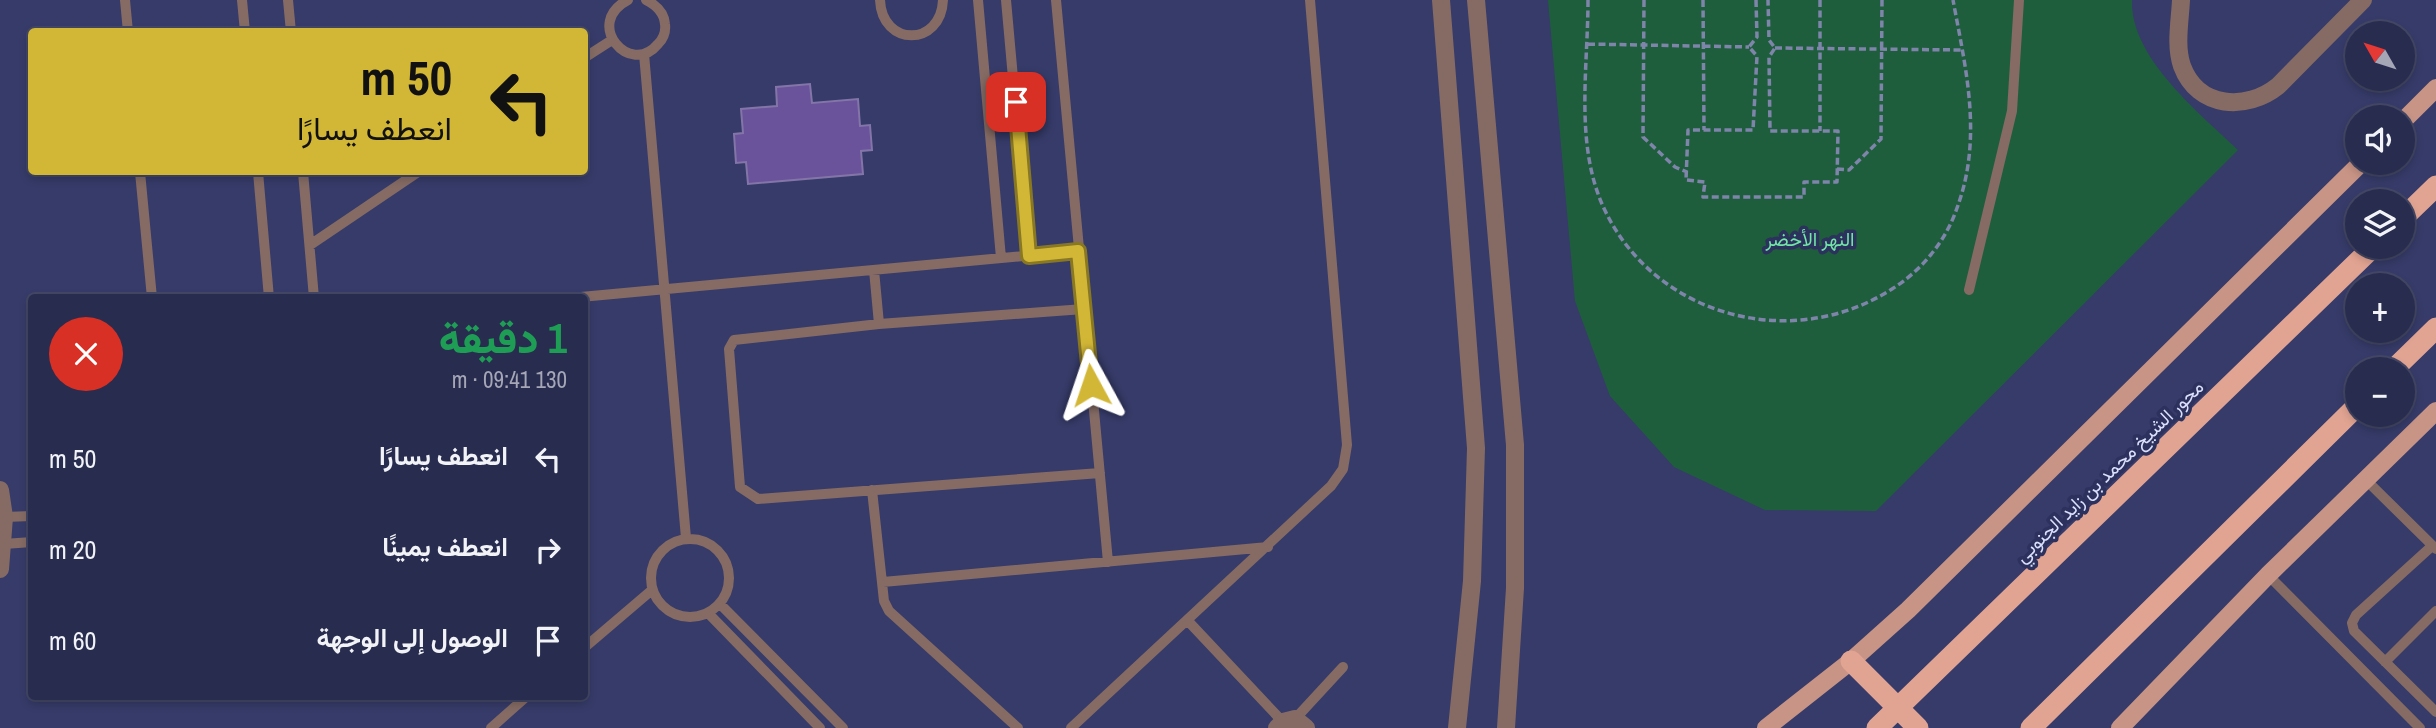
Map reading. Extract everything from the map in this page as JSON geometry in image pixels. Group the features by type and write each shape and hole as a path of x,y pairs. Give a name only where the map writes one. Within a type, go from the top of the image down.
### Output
{"highway":[{"path":"2415,206 2436,186"},
{"name":"محور الشيخ محمد بن زايد الجنوبي","path":"1877,728 2361,259"},
{"path":"2406,357 2436,328"},
{"path":"2031,728 2345,418"},
{"path":"1851,661 1918,728"}],"main road":[{"path":"2415,109 2436,89"},
{"path":"1766,728 1851,661 1917,600 2349,175"},
{"path":"2120,728 2269,575 2436,411"}],"street":[{"path":"1441,0 1476,448 1473,569 1457,728"},
{"path":"1476,0 1515,445 1515,588 1506,728"},
{"path":"2181,0 2179,51 2189,79 2210,98 2239,104 2266,95 2278,86 2363,0"},
{"path":"0,490 4,517 0,569"}],"lane":[{"path":"125,0 128,28"},
{"path":"242,0 245,28"},
{"path":"288,0 291,28"},
{"path":"628,0 619,5 611,15 609,27 612,40 620,49 631,54 644,54 655,48 663,38 665,26 662,13 646,0"},
{"path":"880,0 881,13 889,27 904,35 920,35 935,26 943,13 943,0"},
{"path":"978,0 1001,258"},
{"path":"1006,0 1029,256"},
{"path":"1056,0 1108,562"},
{"path":"1070,728 1268,547 1332,486 1343,469 1347,445 1310,0"},
{"path":"1969,290 2012,111 2019,0"},
{"path":"588,55 612,40"},
{"path":"644,54 686,538"},
{"path":"140,175 152,294"},
{"path":"258,175 269,294"},
{"path":"303,175 314,294"},
{"path":"310,245 414,175"},
{"path":"588,296 1078,251"},
{"path":"874,270 879,324"},
{"path":"1084,309 879,324 734,340 729,349 740,487 758,499 1100,473"},
{"path":"2366,480 2434,548 2353,619 2354,631 2436,712"},
{"path":"872,490 884,601 898,623 1018,728"},
{"path":"4,517 28,516"},
{"path":"686,538 705,541 720,552 729,569 729,587 720,604 708,613 691,618 674,615 660,605 652,590 651,572 657,556 670,544 686,538"},
{"path":"4,544 28,542"},
{"path":"883,582 1268,547"},
{"path":"2269,575 2420,728"},
{"path":"588,645 652,590"},
{"path":"720,604 843,728"},
{"path":"2385,662 2436,611"},
{"path":"708,613 820,728"},
{"path":"1188,621 1290,724 1343,667"},
{"path":"491,728 522,700"}],"path":[{"path":"1588,0 1586,123 1589,163 1602,205 1626,245 1659,278 1690,299 1725,314 1782,322 1840,314 1880,297 1913,273 1939,243 1957,209 1970,155 1972,104 1953,0"},
{"path":"1644,0 1643,137 1675,167 1687,172"},
{"path":"1703,0 1704,130"},
{"path":"1749,47 1757,37 1756,0"},
{"path":"1768,0 1769,40 1775,48"},
{"path":"1820,0 1820,131"},
{"path":"1837,169 1849,170 1881,139 1882,0"},
{"path":"1588,44 1749,47 1757,56 1753,130 1688,130 1686,180 1705,182 1703,197 1804,197 1804,182 1837,181 1838,131 1770,131 1769,57 1775,48"},
{"path":"1775,48 1962,50"}],"green space":[{"name":"النهر الأخضر","path":"1548,0 2132,0 2134,22 2142,43 2155,63 2187,102 2238,150 1876,511 1765,510 1674,467 1610,396 1575,301"}],"building":[{"path":"810,84 812,103 858,99 860,126 870,125 872,150 861,151 863,174 748,184 746,162 736,163 734,134 743,133 741,109 777,106 776,87"}],"route":[{"path":"1016,102 1029,256 1078,251 1091,385"}]}
